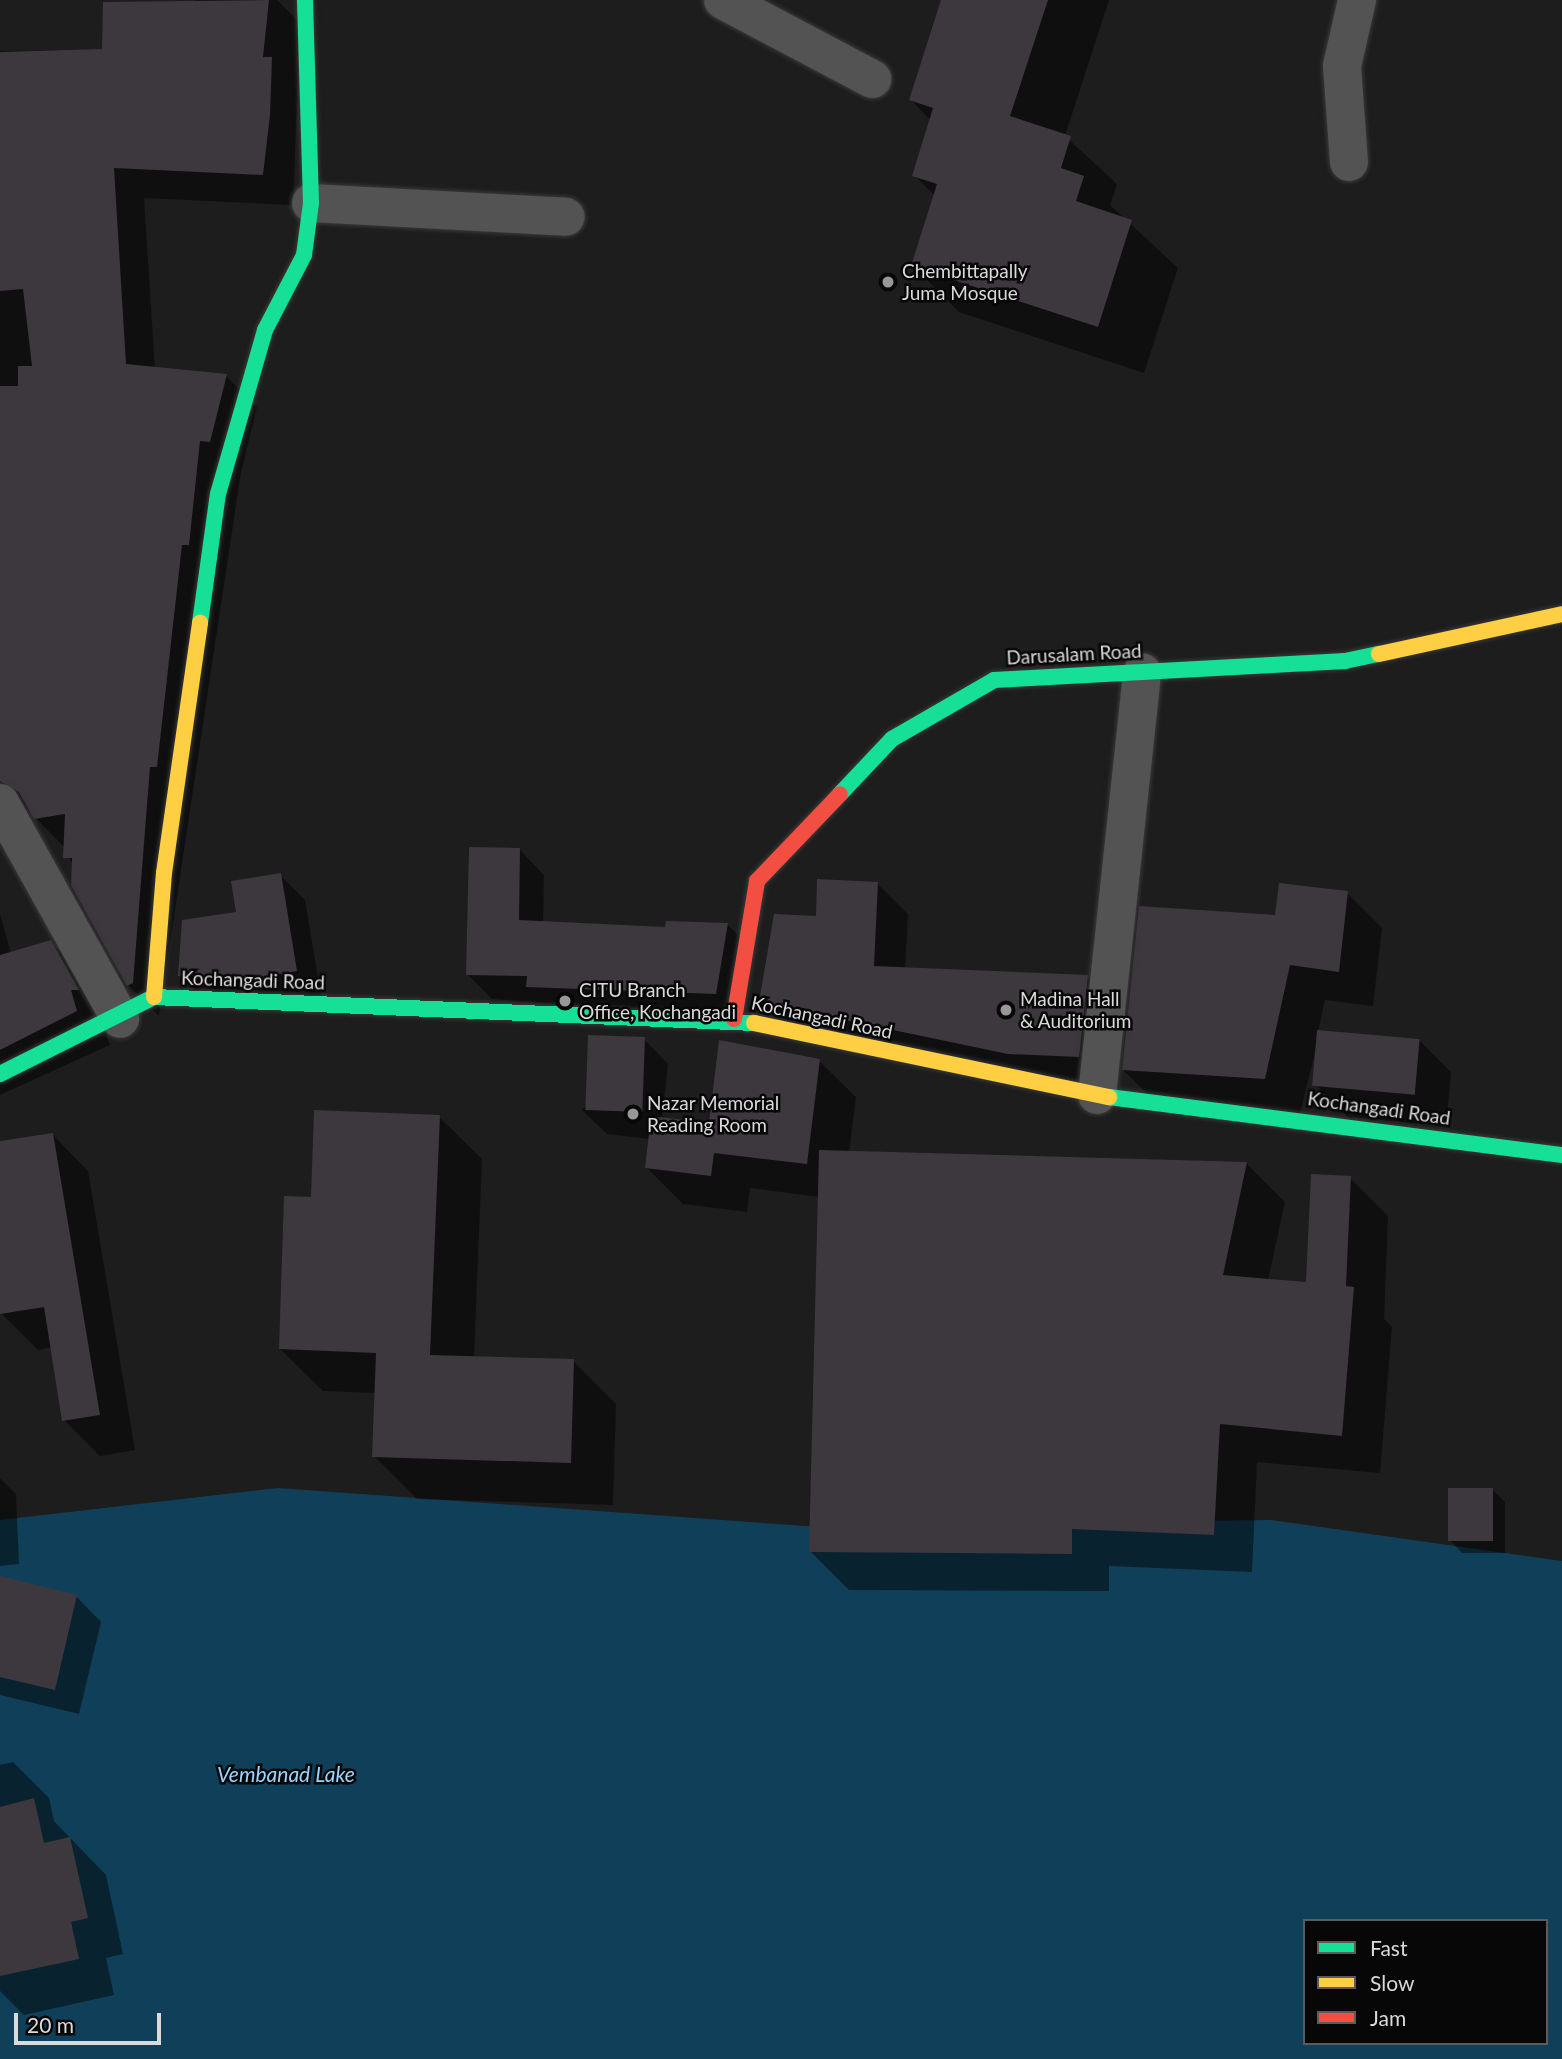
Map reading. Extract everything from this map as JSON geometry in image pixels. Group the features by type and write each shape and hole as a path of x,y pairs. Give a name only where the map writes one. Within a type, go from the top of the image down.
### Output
{"street":[{"path":"154,997 164,873 218,494 265,330 304,255 310,203 305,0"},
{"path":"723,0 872,79"},
{"path":"1349,162 1342,66 1357,0"},
{"path":"310,203 566,217"},
{"name":"Darusalam Road","path":"734,1019 757,881 892,739 994,680 1345,661 1562,614"},
{"path":"1097,1095 1142,671"},
{"path":"0,803 120,1019"},
{"name":"Kochangadi Road","path":"0,1074 120,1019 154,997 734,1019 1097,1095 1562,1155"}],"water":[{"name":"Vembanad Lake","path":"278,1488 805,1526 1271,1520 1562,1561 1562,2059 0,2059 0,1520"}],"building":[{"path":"269,0 263,57 272,57 270,115 263,175 114,168 126,364 227,374 210,442 200,441 189,545 182,545 157,767 150,767 133,983 127,986 71,885 72,858 63,858 65,814 34,819 19,792 0,781 0,386 18,386 18,366 32,366 23,289 0,291 0,52 102,49 103,2"},
{"path":"941,0 1048,0 1010,116 1071,136 1061,168 1084,176 1076,201 1132,220 1098,327 911,266 937,184 912,176 933,108 909,100"},
{"path":"469,847 520,848 519,920 665,927 666,921 728,923 716,994 526,987 527,976 466,975"},
{"path":"281,873 297,971 249,979 178,976 182,920 236,912 231,881"},
{"path":"817,879 878,882 874,966 1088,975 1079,1057 1008,1054 759,1002 774,914 816,916"},
{"path":"1279,883 1348,891 1339,972 1290,965 1265,1079 1122,1070 1139,906 1275,915"},
{"path":"51,940 79,990 71,990 77,1011 0,1050 0,955"},
{"path":"1317,1030 1420,1039 1415,1095 1312,1086"},
{"path":"588,1035 645,1037 642,1112 585,1110"},
{"path":"719,1040 820,1059 807,1164 714,1153 711,1176 645,1168 651,1116 709,1123"},
{"path":"314,1110 440,1115 430,1355 574,1359 571,1463 372,1457 376,1353 279,1349 284,1196 311,1197"},
{"path":"53,1133 100,1415 62,1421 44,1307 0,1314 0,1141"},
{"path":"819,1150 1247,1162 1223,1275 1306,1282 1311,1174 1351,1176 1346,1286 1354,1287 1342,1436 1220,1424 1214,1535 1072,1529 1072,1554 809,1552"},
{"path":"1448,1488 1493,1488 1493,1541 1448,1541"},
{"path":"0,1576 77,1595 55,1690 0,1677"},
{"path":"34,1798 44,1843 70,1837 88,1918 71,1922 79,1959 0,1976 0,1807"}],"traffic: fast":[{"path":"200,623 218,494 265,330 304,255 311,203 305,0"},
{"path":"840,794 892,739 994,680 1345,661 1379,654"},
{"path":"0,1074 154,997 754,1023"},
{"path":"1109,1097 1562,1155"}],"traffic: slow":[{"path":"1379,654 1562,614"},
{"path":"154,997 164,873 200,623"},
{"path":"754,1023 1109,1097"}],"traffic: jam":[{"path":"734,1019 757,881 840,794"}],"place":[{"name":"Chembittapally Juma Mosque","path":"888,282"},
{"name":"CITU Branch Office, Kochangadi","path":"565,1001"},
{"name":"Madina Hall & Auditorium","path":"1006,1010"},
{"name":"Nazar Memorial Reading Room","path":"633,1114"}]}
